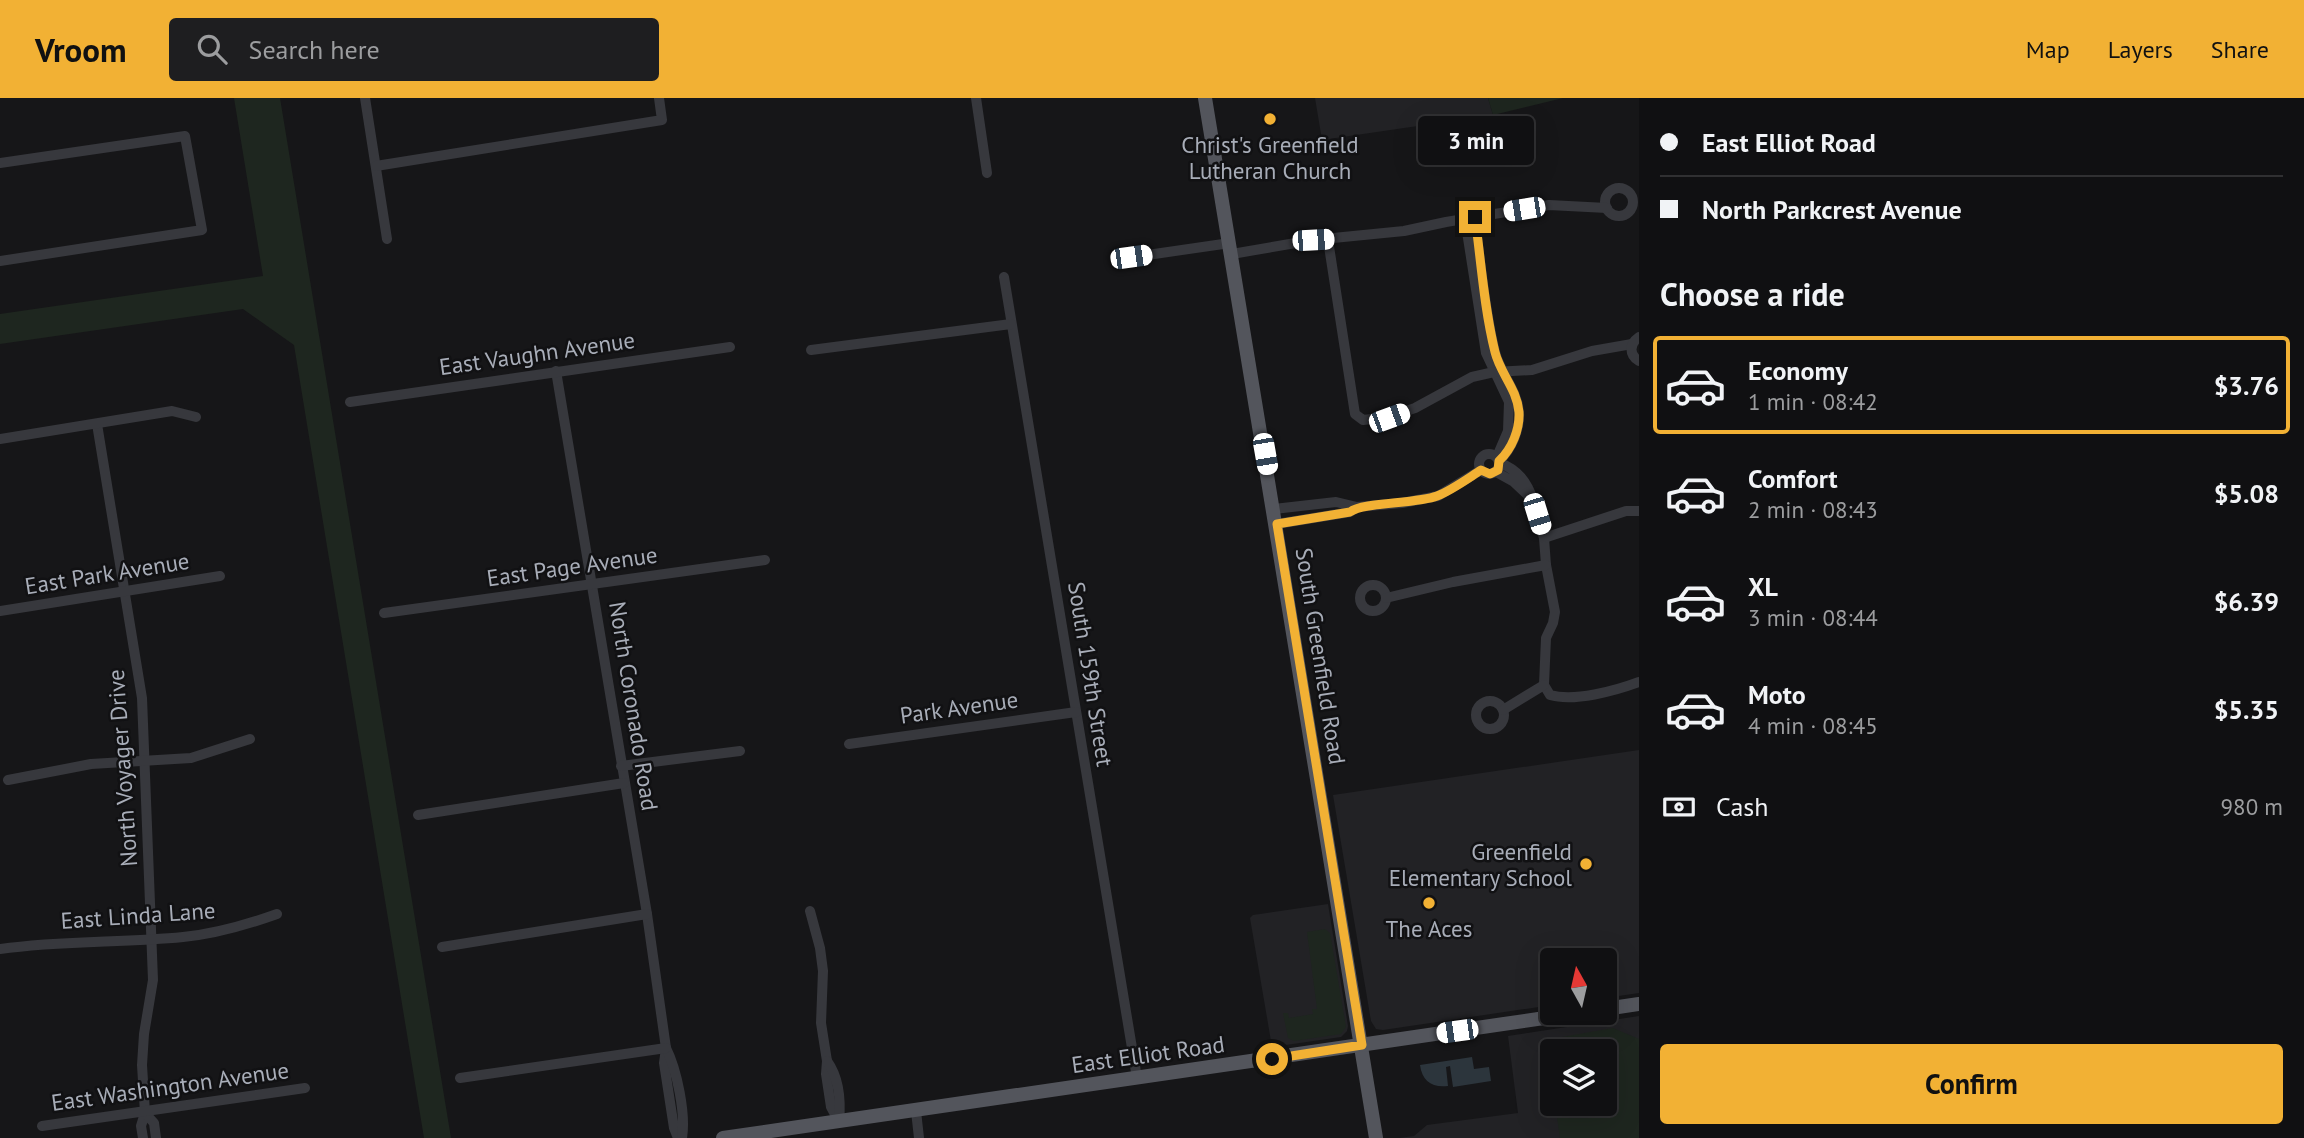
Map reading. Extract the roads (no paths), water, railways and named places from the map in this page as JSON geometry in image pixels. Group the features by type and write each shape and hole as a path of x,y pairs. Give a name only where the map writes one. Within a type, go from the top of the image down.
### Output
{"main road":[{"name":"South Greenfield Road","path":"1205,98 1376,1138"},
{"path":"1617,1007 1639,1004"},
{"name":"East Elliot Road","path":"723,1138 1540,1019"}],"street":[{"path":"365,98 387,239"},
{"path":"376,166 662,120 659,98"},
{"path":"976,98 987,173"},
{"path":"0,163 185,136 202,230 0,261"},
{"path":"1120,259 1262,248 1404,232 1549,205 1607,208"},
{"path":"1470,218 1486,353 1499,372 1509,402 1508,431 1497,463 1486,474 1479,463 1482,457 1488,454 1497,463 1507,476 1533,500 1545,538 1546,565 1555,612 1546,638 1547,690"},
{"path":"1328,240 1354,414 1363,420 1389,418 1415,408 1472,377 1532,370 1592,351 1636,341 1632,355 1639,361"},
{"name":"South 159th Street","path":"1004,277 1137,1078"},
{"path":"811,350 1011,324"},
{"name":"East Vaughn Avenue","path":"350,402 730,347"},
{"name":"North Coronado Road","path":"556,371 647,914 666,1048 673,1061 684,1126 680,1138"},
{"path":"0,439 172,411 196,417"},
{"name":"North Voyager Drive","path":"97,424 142,698 153,979 142,1065 145,1113 141,1126 143,1138"},
{"path":"1274,509 1336,502 1357,507 1402,503 1438,496 1481,470"},
{"path":"1317,503 1319,517"},
{"path":"1277,524 1350,512 1357,507"},
{"path":"1545,538 1626,511 1639,511"},
{"name":"East Page Avenue","path":"384,613 765,560"},
{"path":"1386,598 1453,582 1546,565"},
{"name":"East Park Avenue","path":"0,611 220,576"},
{"path":"1547,690 1560,698 1616,690 1639,682"},
{"path":"1503,710 1547,690"},
{"name":"Park Avenue","path":"849,744 1076,712"},
{"path":"8,780 91,764 191,758 250,739"},
{"path":"621,766 740,751"},
{"path":"418,815 624,783"},
{"path":"810,911 823,971 821,1023 827,1062 826,1074 831,1107 839,1122"},
{"name":"East Linda Lane","path":"0,948 33,944 182,938 242,926 277,914"},
{"path":"442,947 647,914"},
{"path":"460,1078 666,1048"},
{"name":"East Washington Avenue","path":"42,1126 305,1088"},
{"path":"916,1111 919,1138"},
{"name":"North Voyager Drive","path":"145,1113 154,1123 156,1138"}],"place":[{"name":"Christ's Greenfield Lutheran Church","path":"1270,119"},
{"name":"Greenfield Elementary School","path":"1586,864"},
{"name":"The Aces","path":"1429,903"}]}
